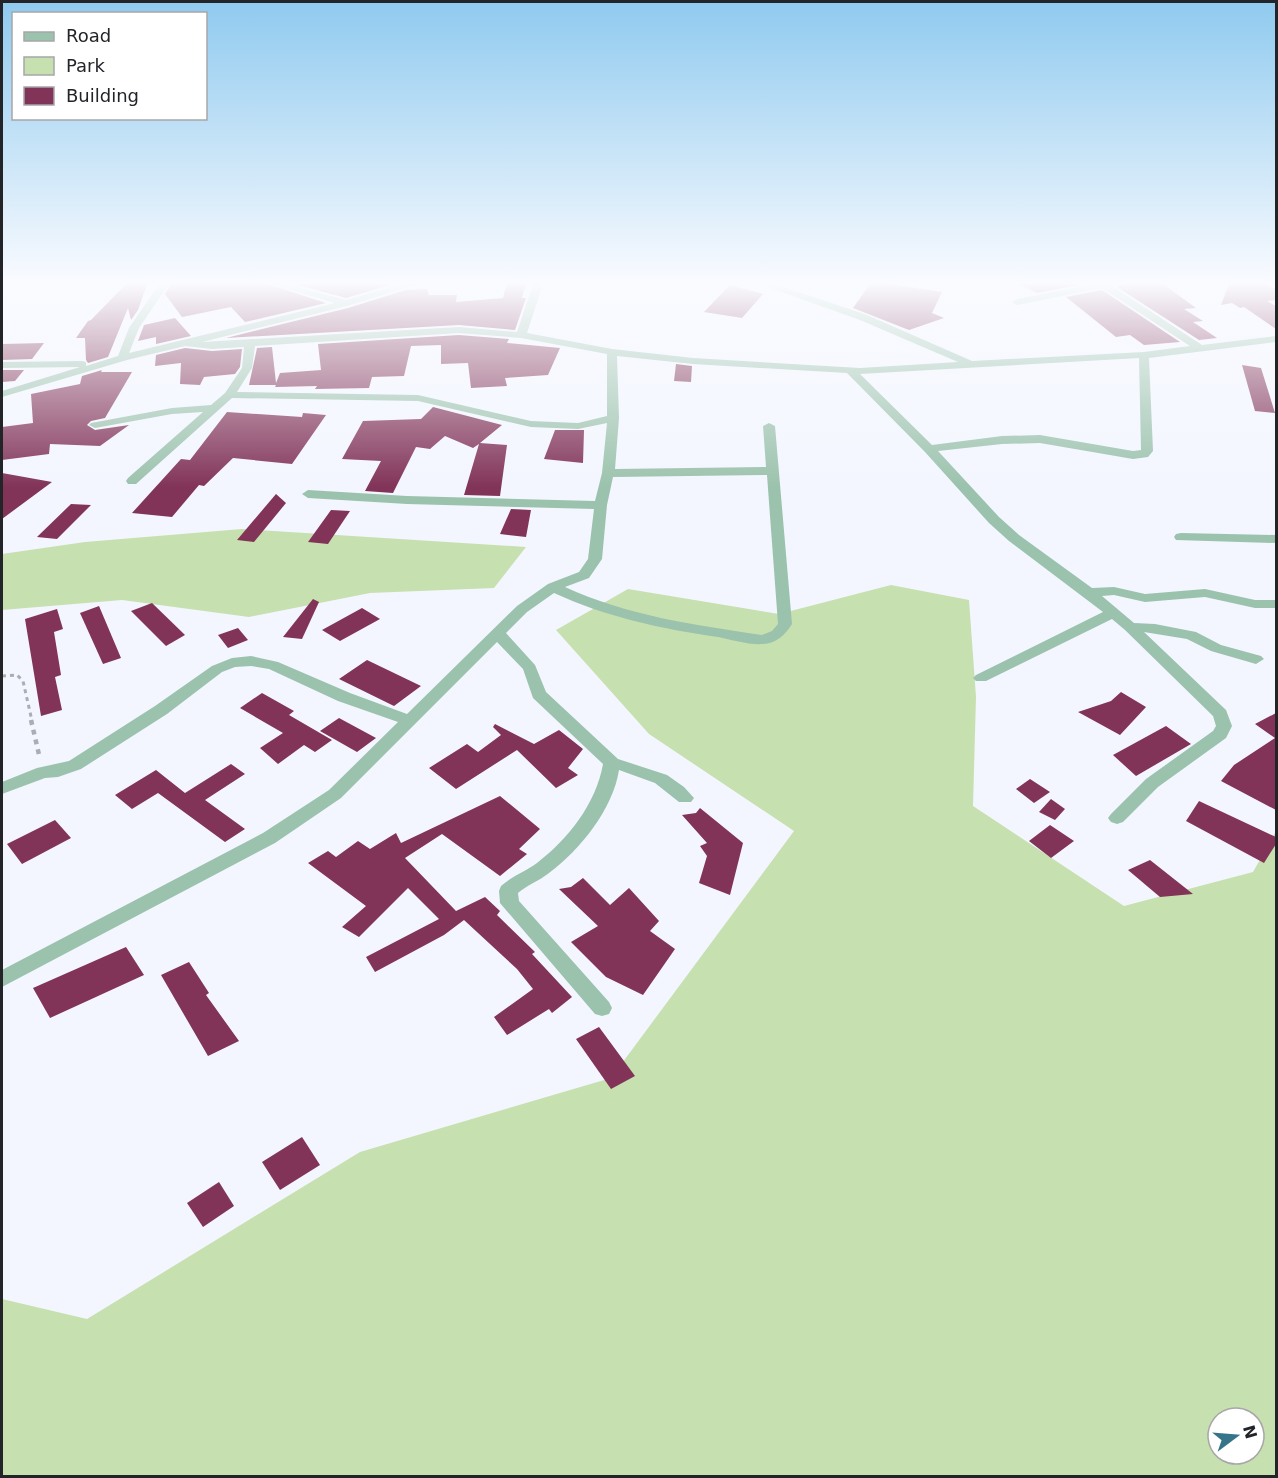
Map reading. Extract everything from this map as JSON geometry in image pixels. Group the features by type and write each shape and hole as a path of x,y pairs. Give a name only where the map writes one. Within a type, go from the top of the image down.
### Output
{"street":[{"path":"123,358 124,350"},
{"path":"2,394 157,350"},
{"path":"132,480 229,395 247,368 249,350"},
{"path":"601,350 693,361 851,371 1144,355 1192,350"},
{"path":"939,350 970,364"},
{"path":"2,979 269,838 335,794 522,609 553,587 584,575 590,569 596,559 601,505 608,474 613,418 612,352"},
{"path":"929,449 1028,438 1133,455 1144,454 1147,451 1144,355"},
{"path":"2,365 98,365"},
{"path":"851,371 1014,538 1089,593 1130,627 1220,714 1224,726 1220,734 1152,783 1117,818"},
{"path":"229,395 418,398 485,415 540,425 578,426 613,418"},
{"path":"95,425 172,411 213,408"},
{"path":"553,587 598,607 638,617 764,640 777,634 785,624 769,426"},
{"path":"608,474 774,471"},
{"path":"308,494 407,500 601,505"},
{"path":"1181,537 1276,539"},
{"path":"1089,593 1114,591 1142,598 1205,593 1255,604 1276,604"},
{"path":"981,678 1113,613"},
{"path":"1130,627 1155,628 1191,635 1216,648 1256,659"},
{"path":"498,634 530,668 539,694 612,763 667,782 677,788 685,798"},
{"path":"2,788 43,772 58,771 75,765 161,710 217,669 232,663 251,661 273,665 344,697 411,721"},
{"path":"602,1008 510,903 508,891 516,882 543,868 562,851 586,822 611,776 612,763"}],"path":[{"path":"2,676 17,675 23,681 43,772"}],"green space":[{"path":"242,529 526,547 494,588 370,593 249,617 122,600 2,610 2,554 85,542"},
{"path":"891,585 969,600 976,697 973,806 1124,906 1253,872 1276,831 1276,1476 2,1476 2,1299 87,1319 360,1152 611,1078 794,831 649,734 556,630 628,589 779,614"}],"building":[{"path":"2,350 39,350 32,359 2,360"},
{"path":"86,350 111,350 108,357 88,363"},
{"path":"177,350 242,350 240,367 235,374 204,377 200,385 180,384 181,363 155,366 156,355"},
{"path":"257,350 272,350 276,383 280,373 321,370 319,350 410,350 404,376 372,377 369,388 315,389 317,386 249,385"},
{"path":"441,350 559,350 548,375 505,378 507,386 471,388 468,363 441,364"},
{"path":"676,364 692,366 691,382 674,381"},
{"path":"1242,365 1261,368 1275,413 1255,411"},
{"path":"2,370 24,370 15,381 2,382"},
{"path":"102,370 101,372 132,372 105,418 91,421 87,425 95,430 129,425 100,446 50,444 49,454 2,460 2,427 33,423 31,394 80,384 82,376"},
{"path":"433,407 502,425 480,443 507,445 500,496 464,495 479,444 473,448 445,436 430,449 416,447 393,493 365,491 381,461 342,459 363,421 421,419"},
{"path":"227,412 302,417 303,413 326,415 292,464 233,458 204,486 199,485 172,517 132,513 181,459 190,460"},
{"path":"555,430 584,430 583,463 544,459"},
{"path":"2,473 52,482 2,519"},
{"path":"276,494 286,503 254,542 237,540"},
{"path":"71,504 91,505 57,539 37,537"},
{"path":"511,509 531,510 526,537 500,534"},
{"path":"331,510 350,511 328,544 308,542"},
{"path":"313,599 319,602 302,639 283,637"},
{"path":"152,603 185,635 166,646 131,611"},
{"path":"99,606 121,658 103,664 80,613"},
{"path":"362,608 380,619 340,641 322,630"},
{"path":"57,609 63,629 54,632 61,675 55,677 62,710 41,716 25,619"},
{"path":"238,628 248,640 228,648 218,635"},
{"path":"367,660 421,686 394,706 339,679"},
{"path":"1121,692 1146,707 1120,735 1078,712 1111,701"},
{"path":"262,693 294,711 289,715 332,740 315,752 304,745 278,764 260,748 283,733 240,708"},
{"path":"1276,713 1276,810 1221,781 1234,765 1275,738 1255,724"},
{"path":"339,718 376,738 357,752 320,731"},
{"path":"495,724 534,744 559,730 583,749 568,768 578,775 556,788 517,750 456,789 429,768 467,744 478,752 501,735 493,727"},
{"path":"1166,726 1191,744 1136,776 1113,755"},
{"path":"231,764 245,774 205,800 245,829 225,842 158,793 132,809 115,795 156,770 185,793"},
{"path":"1030,779 1050,792 1034,803 1016,789"},
{"path":"500,796 540,829 519,849 527,854 500,876 442,834 405,858 456,911 485,897 500,911 497,915 535,952 532,954 572,997 552,1013 549,1009 507,1035 494,1017 533,989 517,969 464,920 444,935 375,972 366,957 439,919 408,888 359,937 342,927 366,906 308,863 328,851 336,857 358,841 370,849 396,833 401,843"},
{"path":"1051,799 1065,809 1055,820 1039,812"},
{"path":"1199,801 1276,837 1276,844 1264,863 1186,821"},
{"path":"700,808 743,843 730,895 699,883 707,856 700,846 707,843 682,815 696,813"},
{"path":"55,820 71,838 22,864 7,844"},
{"path":"1050,825 1074,841 1051,858 1029,841"},
{"path":"1150,860 1193,894 1160,897 1128,870"},
{"path":"583,878 610,905 629,888 659,921 650,931 675,949 643,995 606,977 571,942 598,926 559,889 571,887"},
{"path":"126,947 144,975 50,1018 33,988"},
{"path":"189,962 209,993 206,995 239,1041 208,1056 161,975"},
{"path":"599,1027 635,1076 611,1089 576,1039"},
{"path":"302,1137 320,1165 280,1190 262,1162"},
{"path":"219,1182 234,1206 203,1227 187,1203"}]}
